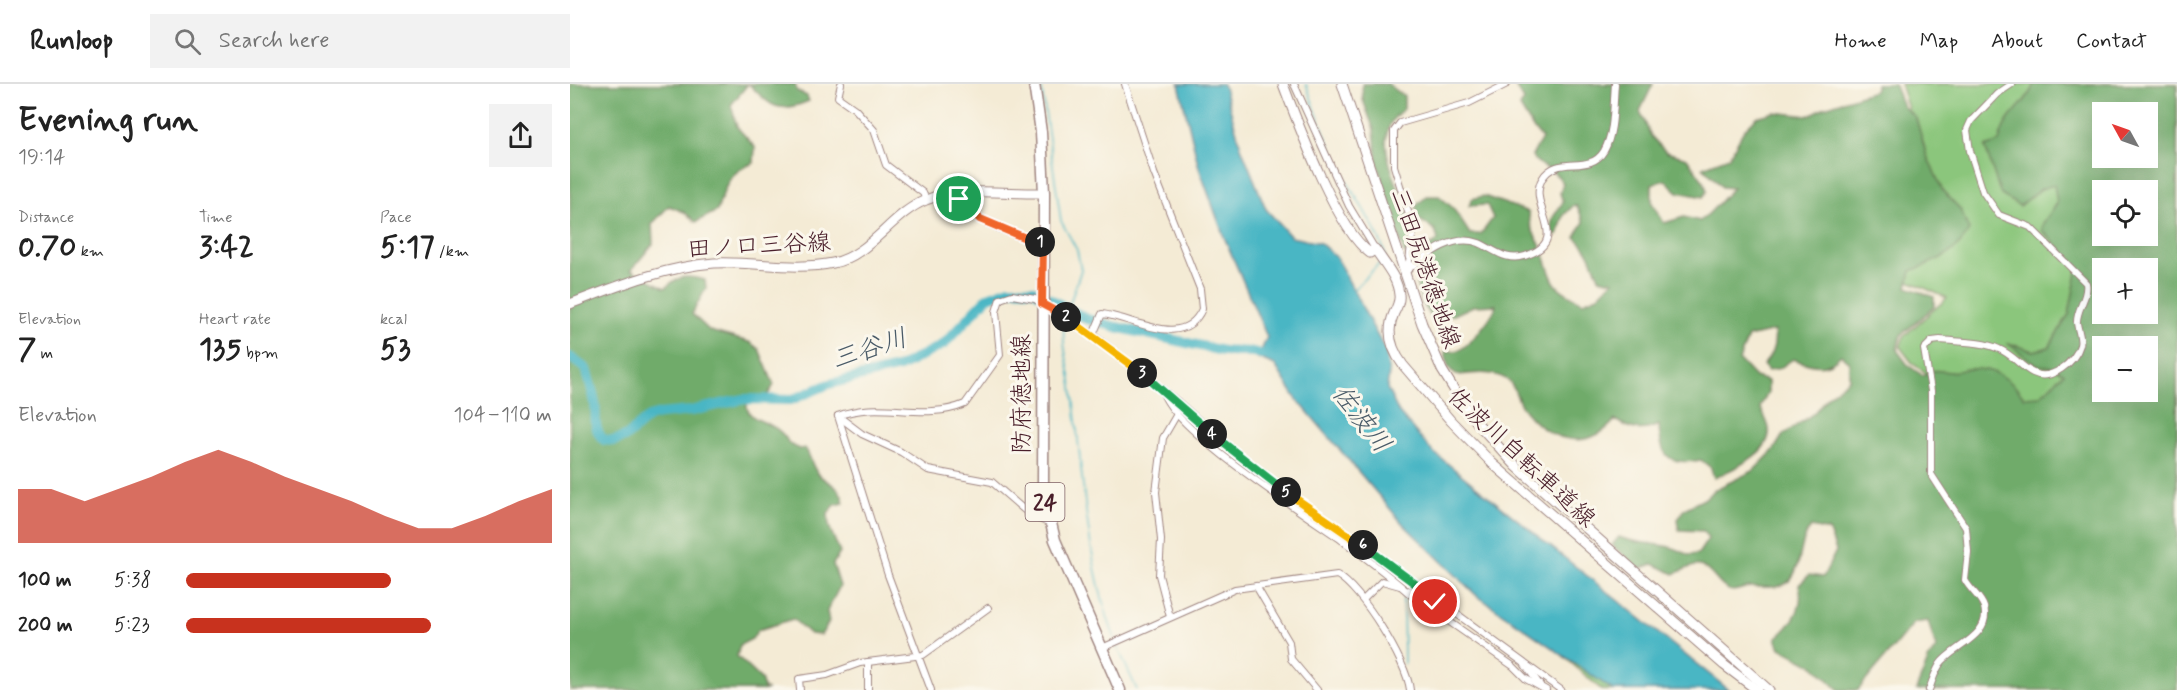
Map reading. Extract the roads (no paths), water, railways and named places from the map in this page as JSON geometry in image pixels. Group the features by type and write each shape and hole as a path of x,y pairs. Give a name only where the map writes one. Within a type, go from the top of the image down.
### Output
{"main road":[{"name":"防府徳地線","path":"1034,84 1041,132 1044,193 1043,490 1050,524 1120,690"},
{"name":"佐波川自転車道線","path":"1283,84 1308,146 1350,230 1370,253 1377,252 1400,297 1390,324 1396,356 1437,405 1492,463 1724,665 1757,690"},
{"name":"三田尻港徳地線","path":"1342,84 1402,259 1408,270 1422,324 1442,370 1479,425 1517,467 1746,673 1769,690"},
{"name":"田ノ口三谷線","path":"570,304 638,279 692,266 716,263 834,263 862,250 902,215 926,200 957,193 1044,193"}],"street":[{"path":"840,84 838,97 855,109 874,130 886,165 923,193 926,200"},
{"path":"1093,335 1102,314 1173,331 1191,326 1202,309 1200,289 1154,172 1125,84"},
{"path":"1294,84 1344,196 1377,252"},
{"path":"1408,270 1413,228 1394,166 1394,131 1400,123 1469,104 1507,84"},
{"path":"1408,270 1432,250 1463,241 1476,242 1498,255 1512,258 1523,257 1546,243 1548,225 1538,195 1541,180 1549,170 1560,165 1587,165 1596,160 1604,151 1612,123 1615,84"},
{"path":"1929,690 1941,663 1981,629 1985,618 1984,607 1965,580 1968,552 1966,528 1931,474 1931,391 1924,349 1932,341 1940,340 1992,346 2008,354 2033,373 2043,376 2060,370 2075,354 2081,338 2077,320 2087,289 2082,276 2047,247 2030,227 1999,215 1983,192 1970,151 1968,130 1971,121 1996,94 2012,84"},
{"path":"957,193 964,206 980,219 1035,242 1043,241"},
{"path":"1387,268 1402,259"},
{"path":"838,416 872,409 925,414 965,404 1000,355 996,306 1000,299 1012,295 1042,297 1162,389 1262,476 1339,528 1561,690"},
{"path":"1162,389 1165,398 1177,414 1246,474 1340,539 1513,666 1526,679 1544,689"},
{"path":"1170,617 1159,575 1161,540 1156,492 1162,459 1162,441 1177,414"},
{"path":"838,416 862,434 901,452 928,470 992,482 1029,514 1050,524"},
{"path":"838,416 888,575 931,690"},
{"path":"1595,553 1603,544"},
{"path":"1102,648 1235,589 1337,574 1364,599 1407,674 1410,690"},
{"path":"1364,599 1382,581 1435,602 1437,600"},
{"path":"1256,586 1289,642 1291,659 1317,690"},
{"path":"800,690 799,679 827,675 868,662 919,656 988,608"},
{"path":"868,662 868,690"},
{"path":"1525,664 1525,668 1544,689"},
{"path":"1724,665 1746,673 1757,690"}],"water":[{"name":"佐波川","path":"1179,84 1223,84 1241,147 1266,209 1291,237 1320,243 1336,257 1386,352 1389,373 1387,388 1399,413 1432,451 1729,690 1613,690 1476,595 1403,524 1295,397 1275,365 1258,358 1267,337 1224,237 1199,168"}],"waterway":[{"path":"1041,84 1061,221 1077,250 1081,270 1066,315"},
{"path":"1306,84 1332,152 1374,228 1385,257"},
{"path":"1354,289 1380,263"},
{"name":"三谷川","path":"570,357 586,369 600,436 604,440 614,441 627,436 649,417 660,414 691,411 744,399 791,400 829,384 900,367 944,344 988,297 1010,289 1033,290 1087,319 1116,327 1223,351 1253,352 1273,357"},
{"path":"1065,319 1064,345 1072,387 1086,514 1097,578 1115,639"},
{"path":"1403,599 1404,664"},
{"path":"1116,644 1137,690"},
{"path":"1405,681 1405,690"}]}
